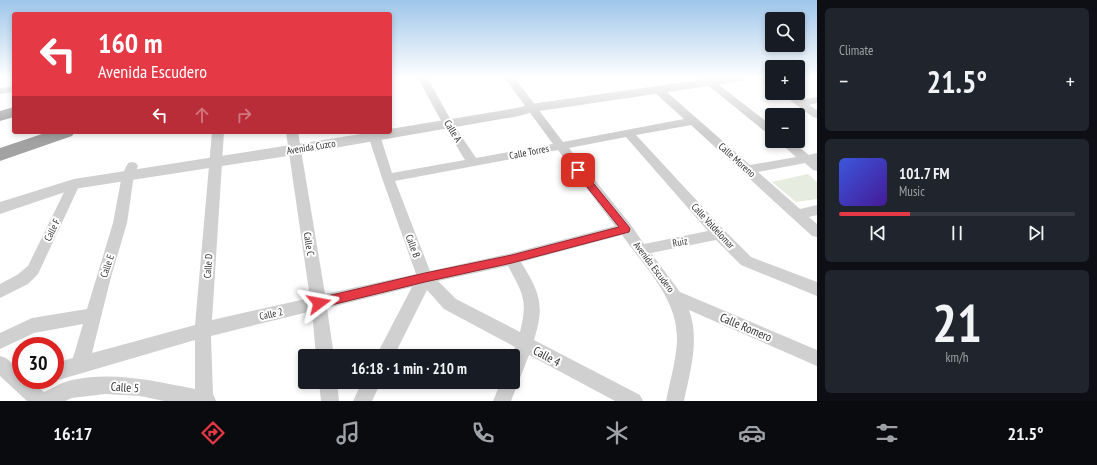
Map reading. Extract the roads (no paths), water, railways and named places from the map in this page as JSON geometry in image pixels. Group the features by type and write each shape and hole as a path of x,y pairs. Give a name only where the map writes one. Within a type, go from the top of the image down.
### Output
{"highway":[{"path":"0,116 12,113"},
{"path":"0,155 60,134"}],"street":[{"name":"Calle A","path":"432,96 473,163"},
{"name":"Avenida Escudero","path":"522,96 626,229 676,297 684,323 685,350 675,401"},
{"name":"Avenida Cuzco","path":"392,126 519,112 531,108 612,96"},
{"name":"Calle Moreno","path":"665,96 817,232"},
{"path":"727,96 765,126"},
{"path":"796,100 817,115"},
{"path":"800,103 817,100"},
{"name":"Avenida Cuzco","path":"392,130 446,120"},
{"name":"Calle Torres","path":"388,178 694,121"},
{"name":"Calle D","path":"206,400 204,330 218,134"},
{"name":"Avenida Cuzco","path":"0,200 69,178 130,171 343,134"},
{"name":"Avenida Cuzco","path":"293,142 373,134"},
{"name":"Calle B","path":"373,134 425,278"},
{"name":"Calle Valdelomar","path":"629,134 719,234 746,261 817,289"},
{"name":"Calle C","path":"293,142 319,303 324,349"},
{"path":"796,148 812,158 817,167"},
{"path":"748,170 812,158"},
{"name":"Avenida Cuzco","path":"0,208 74,184 130,171"},
{"name":"Calle E","path":"80,365 103,277 120,223 130,171"},
{"name":"Calle F","path":"0,291 29,275 74,184"},
{"path":"798,215 817,210"},
{"name":"Calle 2","path":"64,369 204,330 512,259 626,229"},
{"name":"Ruiz","path":"640,250 719,234"},
{"path":"512,259 530,295 533,308 525,344 520,356"},
{"path":"389,349 425,278"},
{"name":"Calle 4","path":"425,278 450,304 634,401"},
{"name":"Calle Romero","path":"676,297 817,358"},
{"path":"0,342 32,326 93,314"},
{"path":"0,364 12,373"},
{"name":"Calle 5","path":"44,401 71,389 105,385 140,387 206,400"},
{"path":"29,389 40,401"},
{"path":"329,389 330,401"},
{"path":"362,401 368,389"},
{"path":"502,401 507,389"}]}
